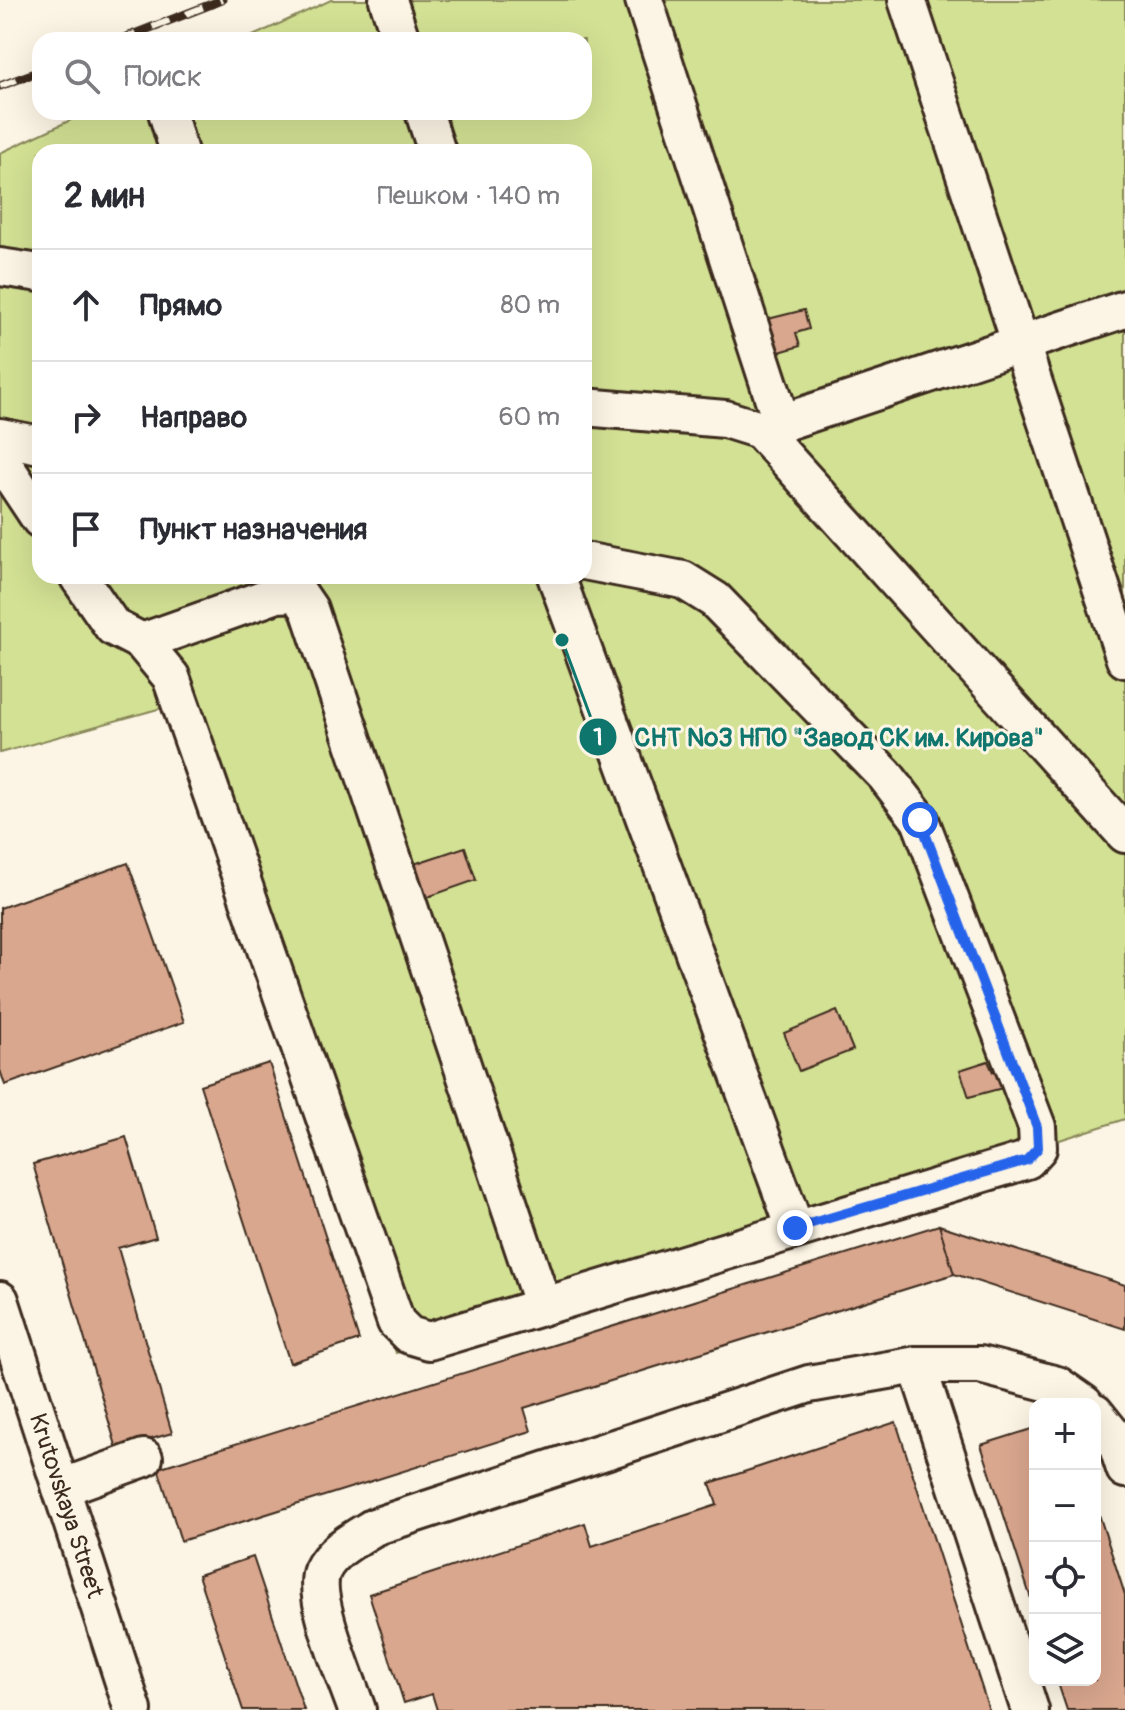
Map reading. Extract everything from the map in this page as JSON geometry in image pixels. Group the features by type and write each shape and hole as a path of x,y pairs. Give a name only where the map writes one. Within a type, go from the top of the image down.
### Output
{"street":[{"path":"388,0 398,32"},
{"path":"644,0 771,427 1125,834"},
{"path":"907,0 1125,659"},
{"path":"169,120 177,144"},
{"path":"427,120 434,144"},
{"path":"0,267 32,272"},
{"path":"592,408 725,419 771,427 1125,309"},
{"path":"0,437 32,443"},
{"path":"0,459 32,507"},
{"path":"83,584 113,627 142,642 171,677 396,1322 409,1335 429,1341 1027,1160 1038,1148 1037,1127 920,820 885,775 715,600 683,580 592,563"},
{"path":"559,584 795,1228"},
{"path":"142,642 277,594 298,593 309,609 543,1306"},
{"name":"Krutovskaya Street","path":"0,1300 133,1710"},
{"path":"917,1365 1030,1710"},
{"path":"357,1710 320,1599 322,1572 340,1549 374,1527 809,1384 917,1365 980,1365 1057,1385 1075,1398"},
{"path":"1101,1420 1115,1438 1125,1469"},
{"path":"61,1488 144,1458"}],"green space":[{"path":"331,0 1125,0 1125,1119 396,1353 176,704 0,753 0,153 71,120 592,120 592,32 261,32"}],"building":[{"path":"804,310 809,329 796,333 800,346 776,353 768,319"},
{"path":"465,847 476,880 419,900 408,866"},
{"path":"128,863 184,1022 5,1085 0,1070 0,908"},
{"path":"837,1011 853,1050 799,1071 784,1033"},
{"path":"988,1061 993,1072 1001,1071 1006,1087 969,1097 960,1070"},
{"path":"269,1063 359,1340 290,1363 200,1085"},
{"path":"126,1137 156,1237 118,1248 172,1433 117,1449 33,1164"},
{"path":"939,1225 954,1274 524,1408 531,1431 181,1541 158,1468"},
{"path":"939,1225 1125,1285 1125,1329 954,1274"},
{"path":"896,1422 989,1710 437,1710 432,1694 404,1703 369,1594 585,1523 592,1546 717,1505 710,1483"},
{"path":"1029,1430 1029,1593 981,1445"},
{"path":"1101,1521 1125,1595 1125,1710 1067,1710 1059,1686 1101,1686"},
{"path":"253,1557 304,1710 243,1710 198,1575"}],"railway":[{"path":"140,32 222,0"},
{"path":"0,86 32,74"}],"place":[{"name":"СНТ №3 НПО \"Завод СК им. Кирова\"","path":"562,640"}],"route":[{"path":"795,1228 1027,1160 1038,1148 1037,1127 920,820"}]}
